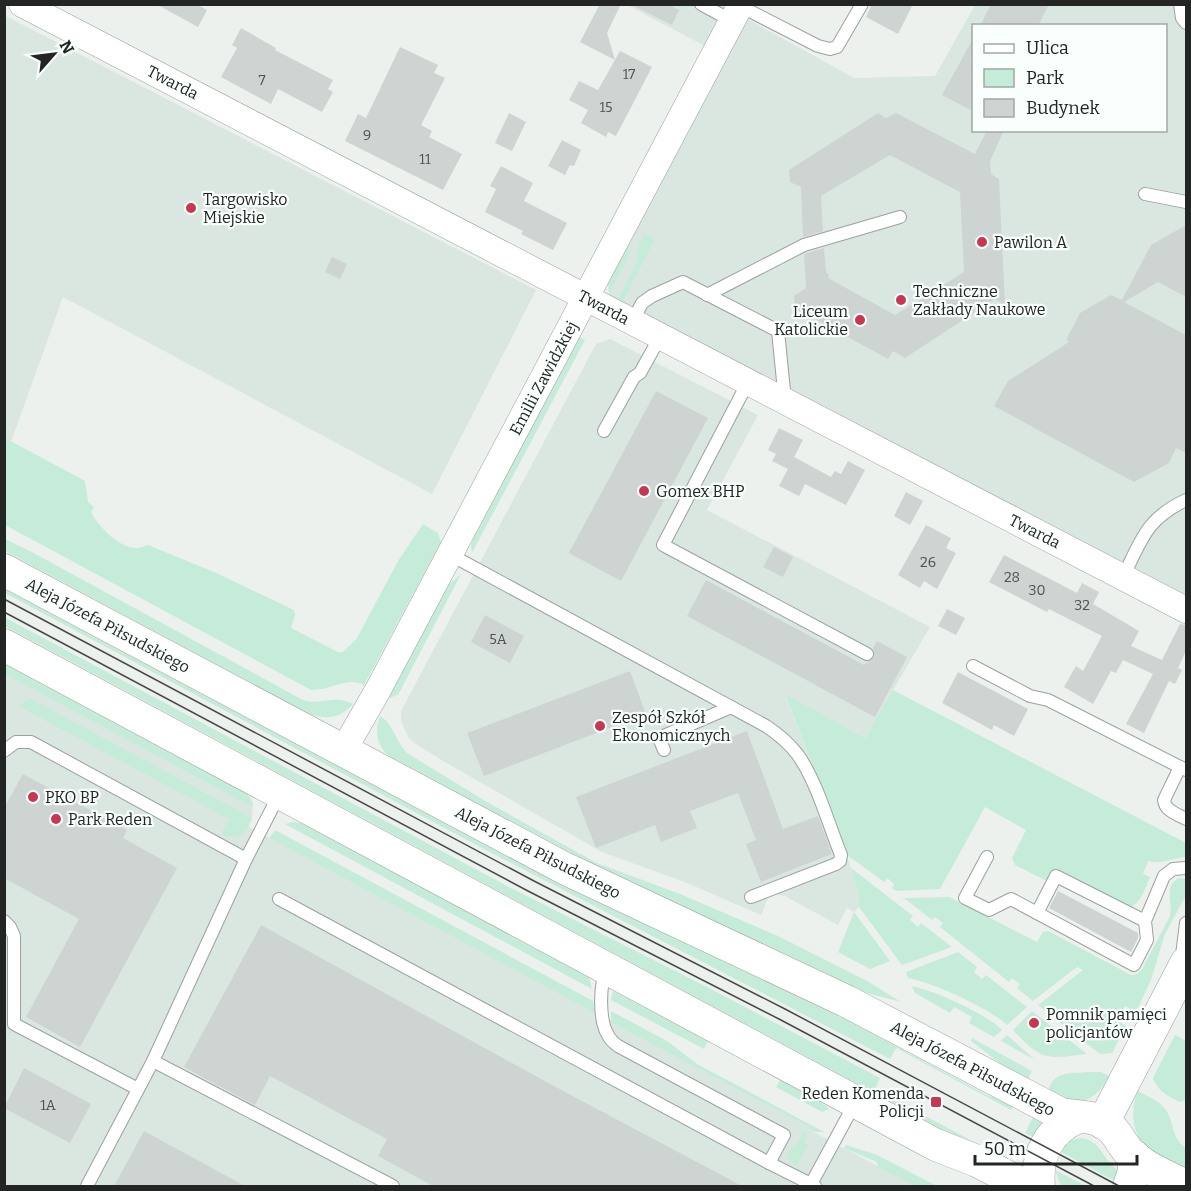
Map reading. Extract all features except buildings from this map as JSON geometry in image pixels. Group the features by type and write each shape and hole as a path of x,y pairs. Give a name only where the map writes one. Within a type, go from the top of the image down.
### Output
{"street":[{"name":"Twarda","path":"22,4 1186,610"},
{"name":"Emilii Zawidzkiej","path":"344,751 738,11"},
{"name":"Aleja Józefa Piłsudskiego","path":"4,570 582,876 846,1001 1061,1114 1091,1120"},
{"path":"4,645 936,1145 977,1161 1026,1186"},
{"path":"1039,1186 1039,1166 1044,1147 1059,1128 1091,1120 1182,973"},
{"path":"1091,1120 1118,1136 1134,1156 1147,1166 1186,1186"},
{"path":"1129,1186 1134,1171 1134,1156"}],"lane":[{"path":"701,4 738,11 818,46 830,49 840,44 862,4"},
{"path":"1179,4 1182,18 1186,23"},
{"path":"1145,194 1186,202"},
{"path":"707,295 804,245 900,217"},
{"path":"632,322 642,303 683,282 778,331 784,401"},
{"path":"604,431 633,377 640,373 660,337"},
{"path":"748,382 663,545 867,654"},
{"path":"1123,577 1147,528 1164,512 1186,500"},
{"path":"449,554 766,726 781,737 798,755 810,776 841,855 840,861 752,897"},
{"path":"973,666 1030,696 1048,700 1183,769 1164,800 1164,806 1186,819"},
{"path":"664,750 658,738 731,707"},
{"path":"4,751 16,742 32,742 246,859"},
{"path":"87,1186 153,1061 246,859 280,792"},
{"path":"987,857 965,898 988,910 1011,899 1134,965 1147,940 1145,921 1164,876 1173,869 1186,868"},
{"path":"1037,913 1056,876 1145,921"},
{"path":"279,899 812,1186 856,1102"},
{"path":"4,921 14,936 14,1024 138,1089"},
{"path":"1182,973 1186,923"},
{"path":"607,968 602,979 602,1000 605,1029 610,1039 618,1046 784,1135 769,1163"},
{"path":"153,1061 393,1186"}],"shaded area":[{"path":"627,5 730,5 707,47"},
{"name":"Techniczne Zakłady Naukowe","path":"975,5 1186,5 1186,598 812,400 625,307 609,294 608,282 746,18 854,78 935,76"},
{"name":"Targowisko Miejskie","path":"4,15 536,290 432,494 63,297 11,442 5,438"},
{"path":"610,339 758,415 707,510 930,627 865,738 785,695 847,855 859,897 859,907 854,912 847,908 838,925 785,896 770,893 761,915 687,883 602,852 413,742 408,737 401,721 401,711 596,344"},
{"path":"5,663 247,794 253,802 249,827 915,1186 5,1186"}],"green space":[{"path":"644,234 655,239 622,303 617,302 637,262 639,243"},
{"path":"630,238 628,258 609,294 608,282"},
{"path":"580,337 585,340 472,553 471,546 474,537"},
{"path":"5,438 85,481 88,502 94,507 91,512 98,523 115,540 135,548 148,545 214,572 294,610 295,615 291,628 338,652 343,652 357,638 398,561 423,524 438,533 441,542 364,685 351,682 311,690 5,525"},
{"path":"5,539 303,700 316,702 340,700 353,704 342,713 330,717 305,712 5,551"},
{"path":"461,574 398,695 389,698 447,586"},
{"path":"4,588 549,878 833,1013 989,1096 1015,1102 1011,1110 896,1048 890,1059 480,847 5,593"},
{"path":"4,617 511,888 880,1078 875,1089 989,1150 988,1154 5,626"},
{"path":"5,663 244,792 251,799 253,807 5,674"},
{"path":"893,690 1186,843 1186,857 1162,862 1148,861 1143,874 1150,877 1145,890 1130,907 1045,880 1015,865 1012,858 1026,830 985,807 940,889 896,891 892,888 894,884 887,878 884,882 847,855 785,694 865,738"},
{"path":"29,698 252,818 247,828 237,836 221,834 229,819 20,707"},
{"path":"380,716 388,723 407,753 487,802 597,863 680,894 778,936 867,981 901,1002 867,993 602,869 391,757 383,749 378,739 377,728"},
{"path":"301,823 589,977 592,989 285,824"},
{"path":"275,830 593,1001 595,1013 269,838"},
{"path":"851,868 913,916 910,920 918,927 921,923 952,947 902,965 859,907 859,897"},
{"path":"1179,878 1186,879 1186,895 1165,934 1151,980 1136,1012 1125,1006 1117,1020 1126,1026 1112,1053 1100,1054 1074,1034 1077,1030 1070,1024 1066,1027 1038,1005 1083,970 1077,967 1033,1001 1017,988 1020,984 1012,978 1009,982 940,927 943,923 935,917 932,920 904,898 949,897 1037,942 1043,932 1048,931 1131,975 1137,974 1142,969 1170,916 1171,885"},
{"path":"854,912 890,961 870,969 838,952"},
{"path":"958,952 977,967 974,972 982,979 986,975 1027,1007 1007,1025 988,1011 960,997 908,978 906,972"},
{"path":"912,986 959,1004 994,1023 1002,1030 994,1037 969,1023 972,1017 954,1007 950,1013 915,993"},
{"path":"613,991 708,1041 704,1049 611,1000"},
{"path":"611,1011 667,1041 697,1064 824,1132 815,1132 806,1128 807,1126 611,1022"},
{"path":"1032,1011 1087,1054 1053,1057 1045,1056 1031,1048 1013,1030"},
{"path":"1007,1035 1035,1060 1001,1041"},
{"path":"1175,1035 1186,1041 1186,1099 1181,1102 1164,1093 1153,1078"},
{"path":"972,1038 1032,1071 1026,1083 971,1041"},
{"path":"1101,1072 1109,1076 1103,1086 1090,1098 1076,1101 1048,1091 1058,1076"},
{"path":"780,1080 818,1100 829,1109 822,1112 776,1087"},
{"path":"1138,1091 1157,1101 1169,1115 1175,1135 1186,1148 1186,1174 1156,1156 1138,1137 1133,1114"},
{"path":"1035,1113 1044,1124 1039,1140 1025,1133"},
{"path":"805,1130 807,1135 805,1143 808,1145 797,1166 786,1158"},
{"path":"1081,1138 1094,1143 1119,1171 1115,1181 1059,1151 1071,1140"},
{"path":"846,1145 877,1155 937,1186 915,1186 878,1167 877,1162 844,1148"},
{"path":"1055,1170 1086,1186 1061,1186"}],"tram line":[{"path":"4,599 534,881 785,1009 1119,1186"},
{"path":"4,612 528,891 779,1019 1094,1186"}],"place":[{"name":"Targowisko Miejskie","path":"191,208"},
{"name":"Pawilon A","path":"982,242"},
{"name":"Techniczne Zakłady Naukowe","path":"901,300"},
{"name":"Liceum Katolickie","path":"860,320"},
{"name":"Gomex BHP","path":"644,491"},
{"name":"Zespół Szkół Ekonomicznych","path":"600,726"},
{"name":"PKO BP","path":"33,797"},
{"name":"Park Reden","path":"56,819"},
{"name":"Pomnik pamięci policjantów","path":"1034,1023"},
{"name":"Reden Komenda Policji","path":"936,1102"}]}
